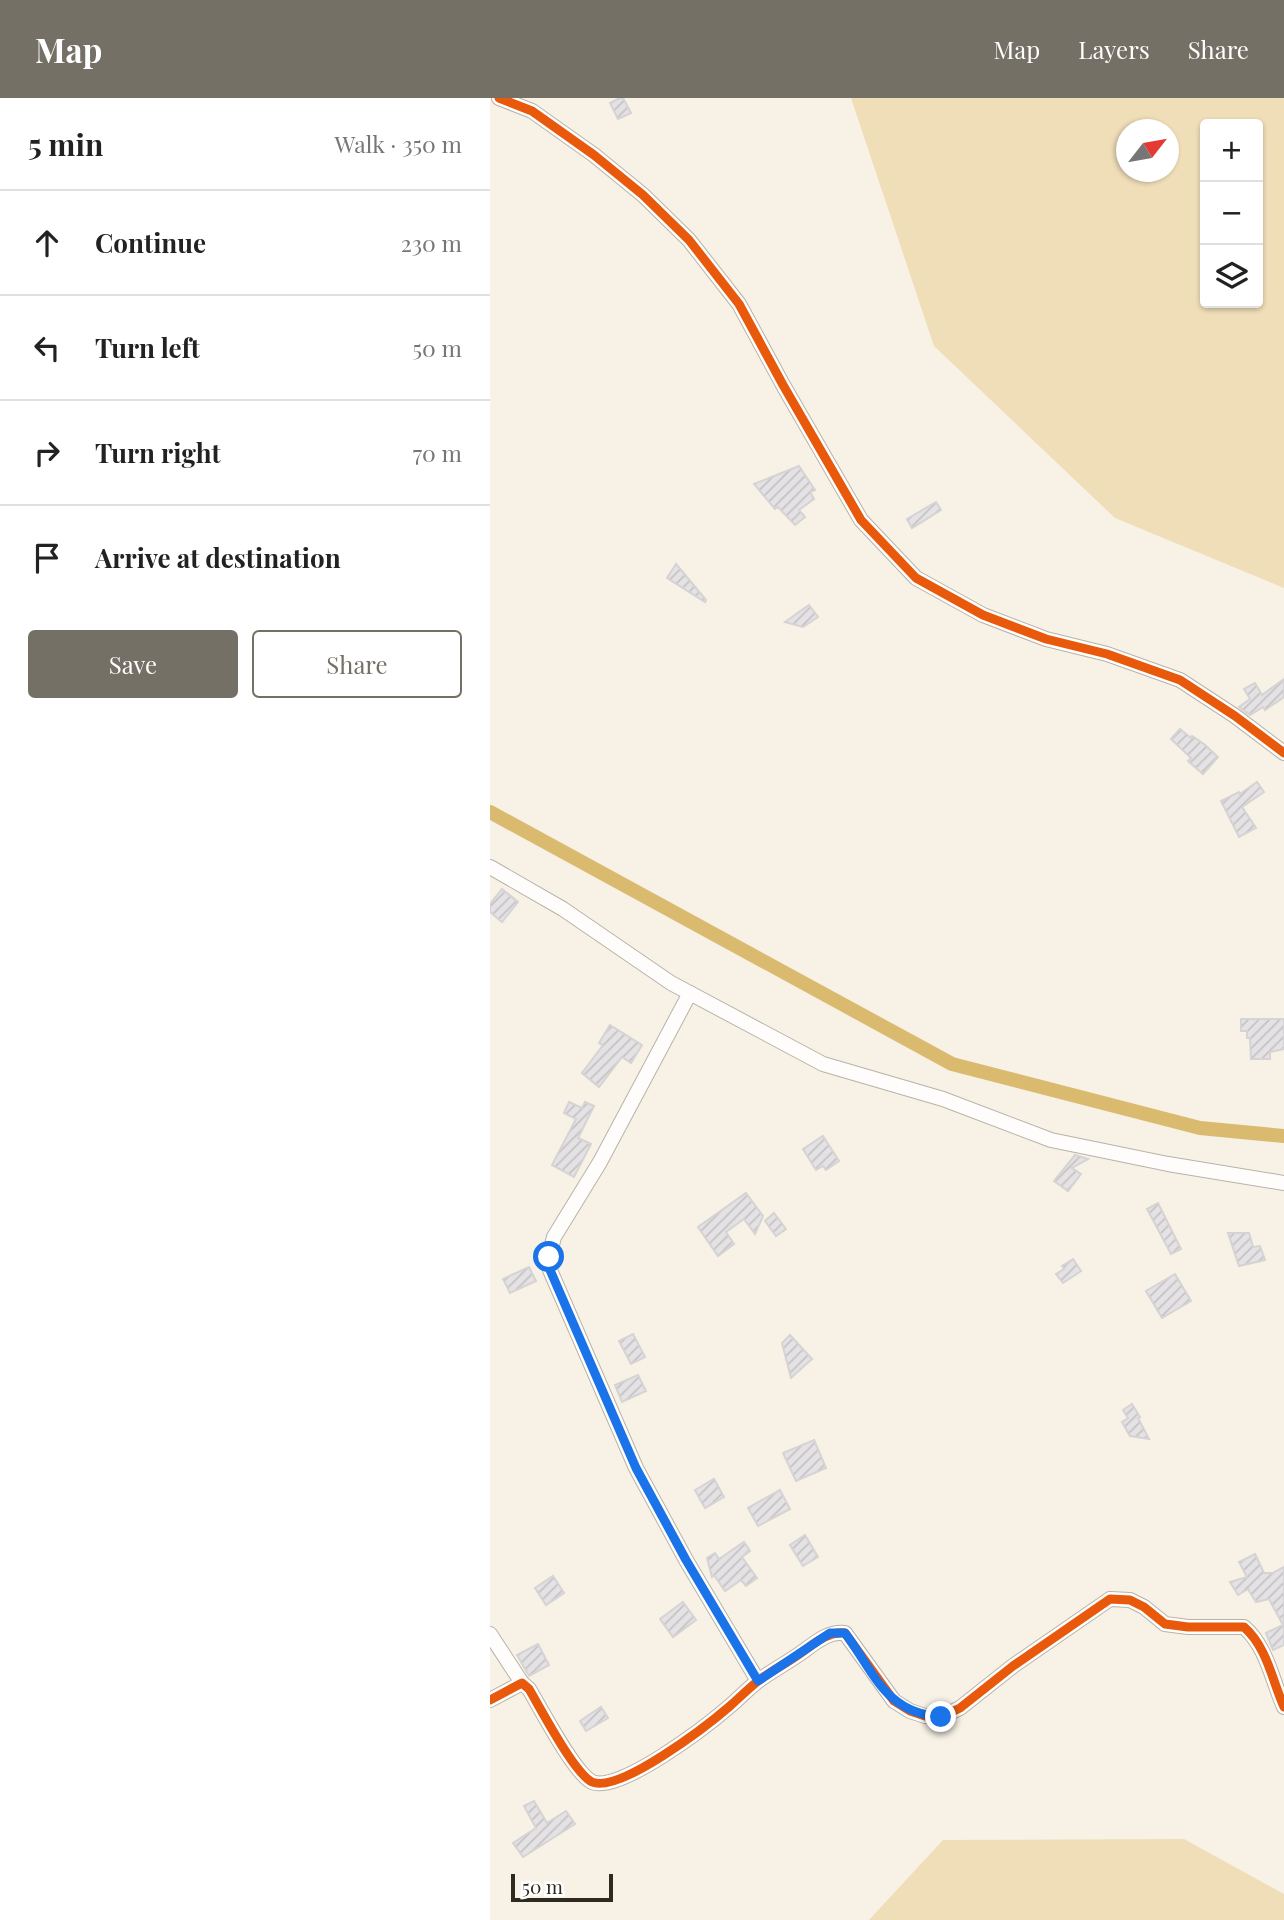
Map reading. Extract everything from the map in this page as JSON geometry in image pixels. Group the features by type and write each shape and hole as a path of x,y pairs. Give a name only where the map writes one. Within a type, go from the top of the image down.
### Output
{"street":[{"path":"499,98 532,111 594,155 643,195 689,240 739,304 861,520 916,578 983,615 1045,639 1107,654 1180,680 1235,716 1284,753"},
{"path":"490,867 563,909 671,984 823,1064 943,1099 1051,1140 1168,1164 1284,1183"},
{"path":"690,993 600,1162 554,1237 549,1257 550,1270 636,1468 686,1560 758,1681"},
{"path":"490,1634 522,1683 529,1689 577,1766 593,1782 604,1784 635,1772 682,1743 758,1681 830,1633 845,1633 894,1701 909,1711 941,1717 960,1708 1013,1666 1110,1599 1129,1600 1144,1607 1165,1624 1188,1627 1244,1627 1261,1650 1284,1707"},
{"path":"490,1700 522,1683"}],"shaded area":[{"path":"851,98 1284,98 1284,588 1115,518 934,346"},
{"path":"1184,1839 1284,1894 1284,1920 869,1920 943,1840"}],"building":[{"path":"623,98 631,113 618,119 610,103"},
{"path":"799,466 815,490 810,492 814,499 799,510 805,517 795,525 778,507 775,509 754,484"},
{"path":"936,502 941,510 912,528 907,519"},
{"path":"676,564 706,600 705,602 667,578"},
{"path":"809,605 818,617 803,627 785,622"},
{"path":"1284,679 1284,697 1265,710 1263,707 1250,715 1239,707 1250,699 1244,689 1255,683 1262,695"},
{"path":"1180,729 1204,744 1218,757 1203,774 1188,761 1191,758 1171,739"},
{"path":"1257,782 1264,792 1242,807 1256,828 1239,837 1221,801 1239,792 1240,794"},
{"path":"502,889 518,902 502,922 490,912 490,904"},
{"path":"1241,1019 1284,1019 1284,1049 1270,1052 1270,1059 1251,1059 1250,1038 1247,1038 1247,1031 1241,1031"},
{"path":"610,1025 642,1045 631,1063 622,1057 599,1087 582,1073 603,1045 599,1043"},
{"path":"569,1102 582,1108 585,1102 594,1106 578,1138 591,1144 574,1177 552,1165 576,1119 564,1113"},
{"path":"823,1136 839,1161 826,1170 823,1166 816,1170 803,1149"},
{"path":"1075,1155 1088,1159 1072,1168 1081,1174 1068,1191 1054,1181"},
{"path":"746,1193 763,1216 755,1234 744,1219 726,1232 734,1244 718,1256 698,1227"},
{"path":"1158,1203 1181,1249 1171,1254 1147,1209"},
{"path":"774,1213 786,1229 776,1236 765,1221"},
{"path":"1228,1233 1249,1233 1253,1247 1260,1246 1265,1260 1239,1266"},
{"path":"1073,1259 1081,1271 1063,1283 1056,1274"},
{"path":"529,1267 536,1281 510,1293 503,1279"},
{"path":"1175,1274 1191,1301 1162,1318 1146,1291"},
{"path":"633,1334 645,1357 631,1364 619,1341"},
{"path":"790,1335 812,1359 791,1378 782,1343"},
{"path":"638,1375 646,1391 622,1402 615,1385"},
{"path":"1132,1404 1149,1439 1130,1436 1122,1422 1128,1418 1123,1410"},
{"path":"814,1440 826,1468 796,1481 783,1453"},
{"path":"714,1479 724,1497 705,1508 695,1490"},
{"path":"780,1490 790,1509 758,1526 748,1508"},
{"path":"805,1535 818,1557 803,1566 790,1545"},
{"path":"744,1542 750,1551 742,1557 757,1578 746,1586 741,1580 725,1591 714,1575 712,1577 707,1558 715,1553 719,1559"},
{"path":"1255,1554 1264,1573 1273,1573 1284,1567 1284,1645 1273,1650 1266,1633 1283,1625 1269,1599 1256,1602 1248,1589 1238,1595 1230,1582 1247,1577 1239,1562"},
{"path":"553,1576 564,1593 546,1605 535,1588"},
{"path":"683,1602 696,1620 673,1637 660,1619"},
{"path":"538,1644 549,1665 529,1676 517,1655"},
{"path":"601,1707 608,1718 586,1731 580,1721"},
{"path":"534,1801 547,1823 566,1811 575,1824 523,1857 513,1843 536,1828 524,1806"}],"waterway":[{"path":"490,812 952,1064 1200,1128 1284,1136"}],"cycle path":[{"path":"499,98 532,111 594,155 643,195 689,240 739,304 861,520 916,578 983,615 1046,639 1107,654 1180,680 1235,716 1284,753"},
{"path":"490,1700 522,1683 529,1689 576,1766 592,1782 605,1783 622,1778 663,1756 719,1715 754,1684 832,1634 845,1633 894,1701 910,1711 941,1717 960,1708 1013,1666 1110,1599 1130,1600 1144,1607 1165,1624 1188,1627 1244,1627 1264,1654 1284,1707"}],"route":[{"path":"549,1257 550,1270 636,1468 686,1560 758,1681 830,1633 845,1633 894,1701 909,1711 941,1717"}]}
